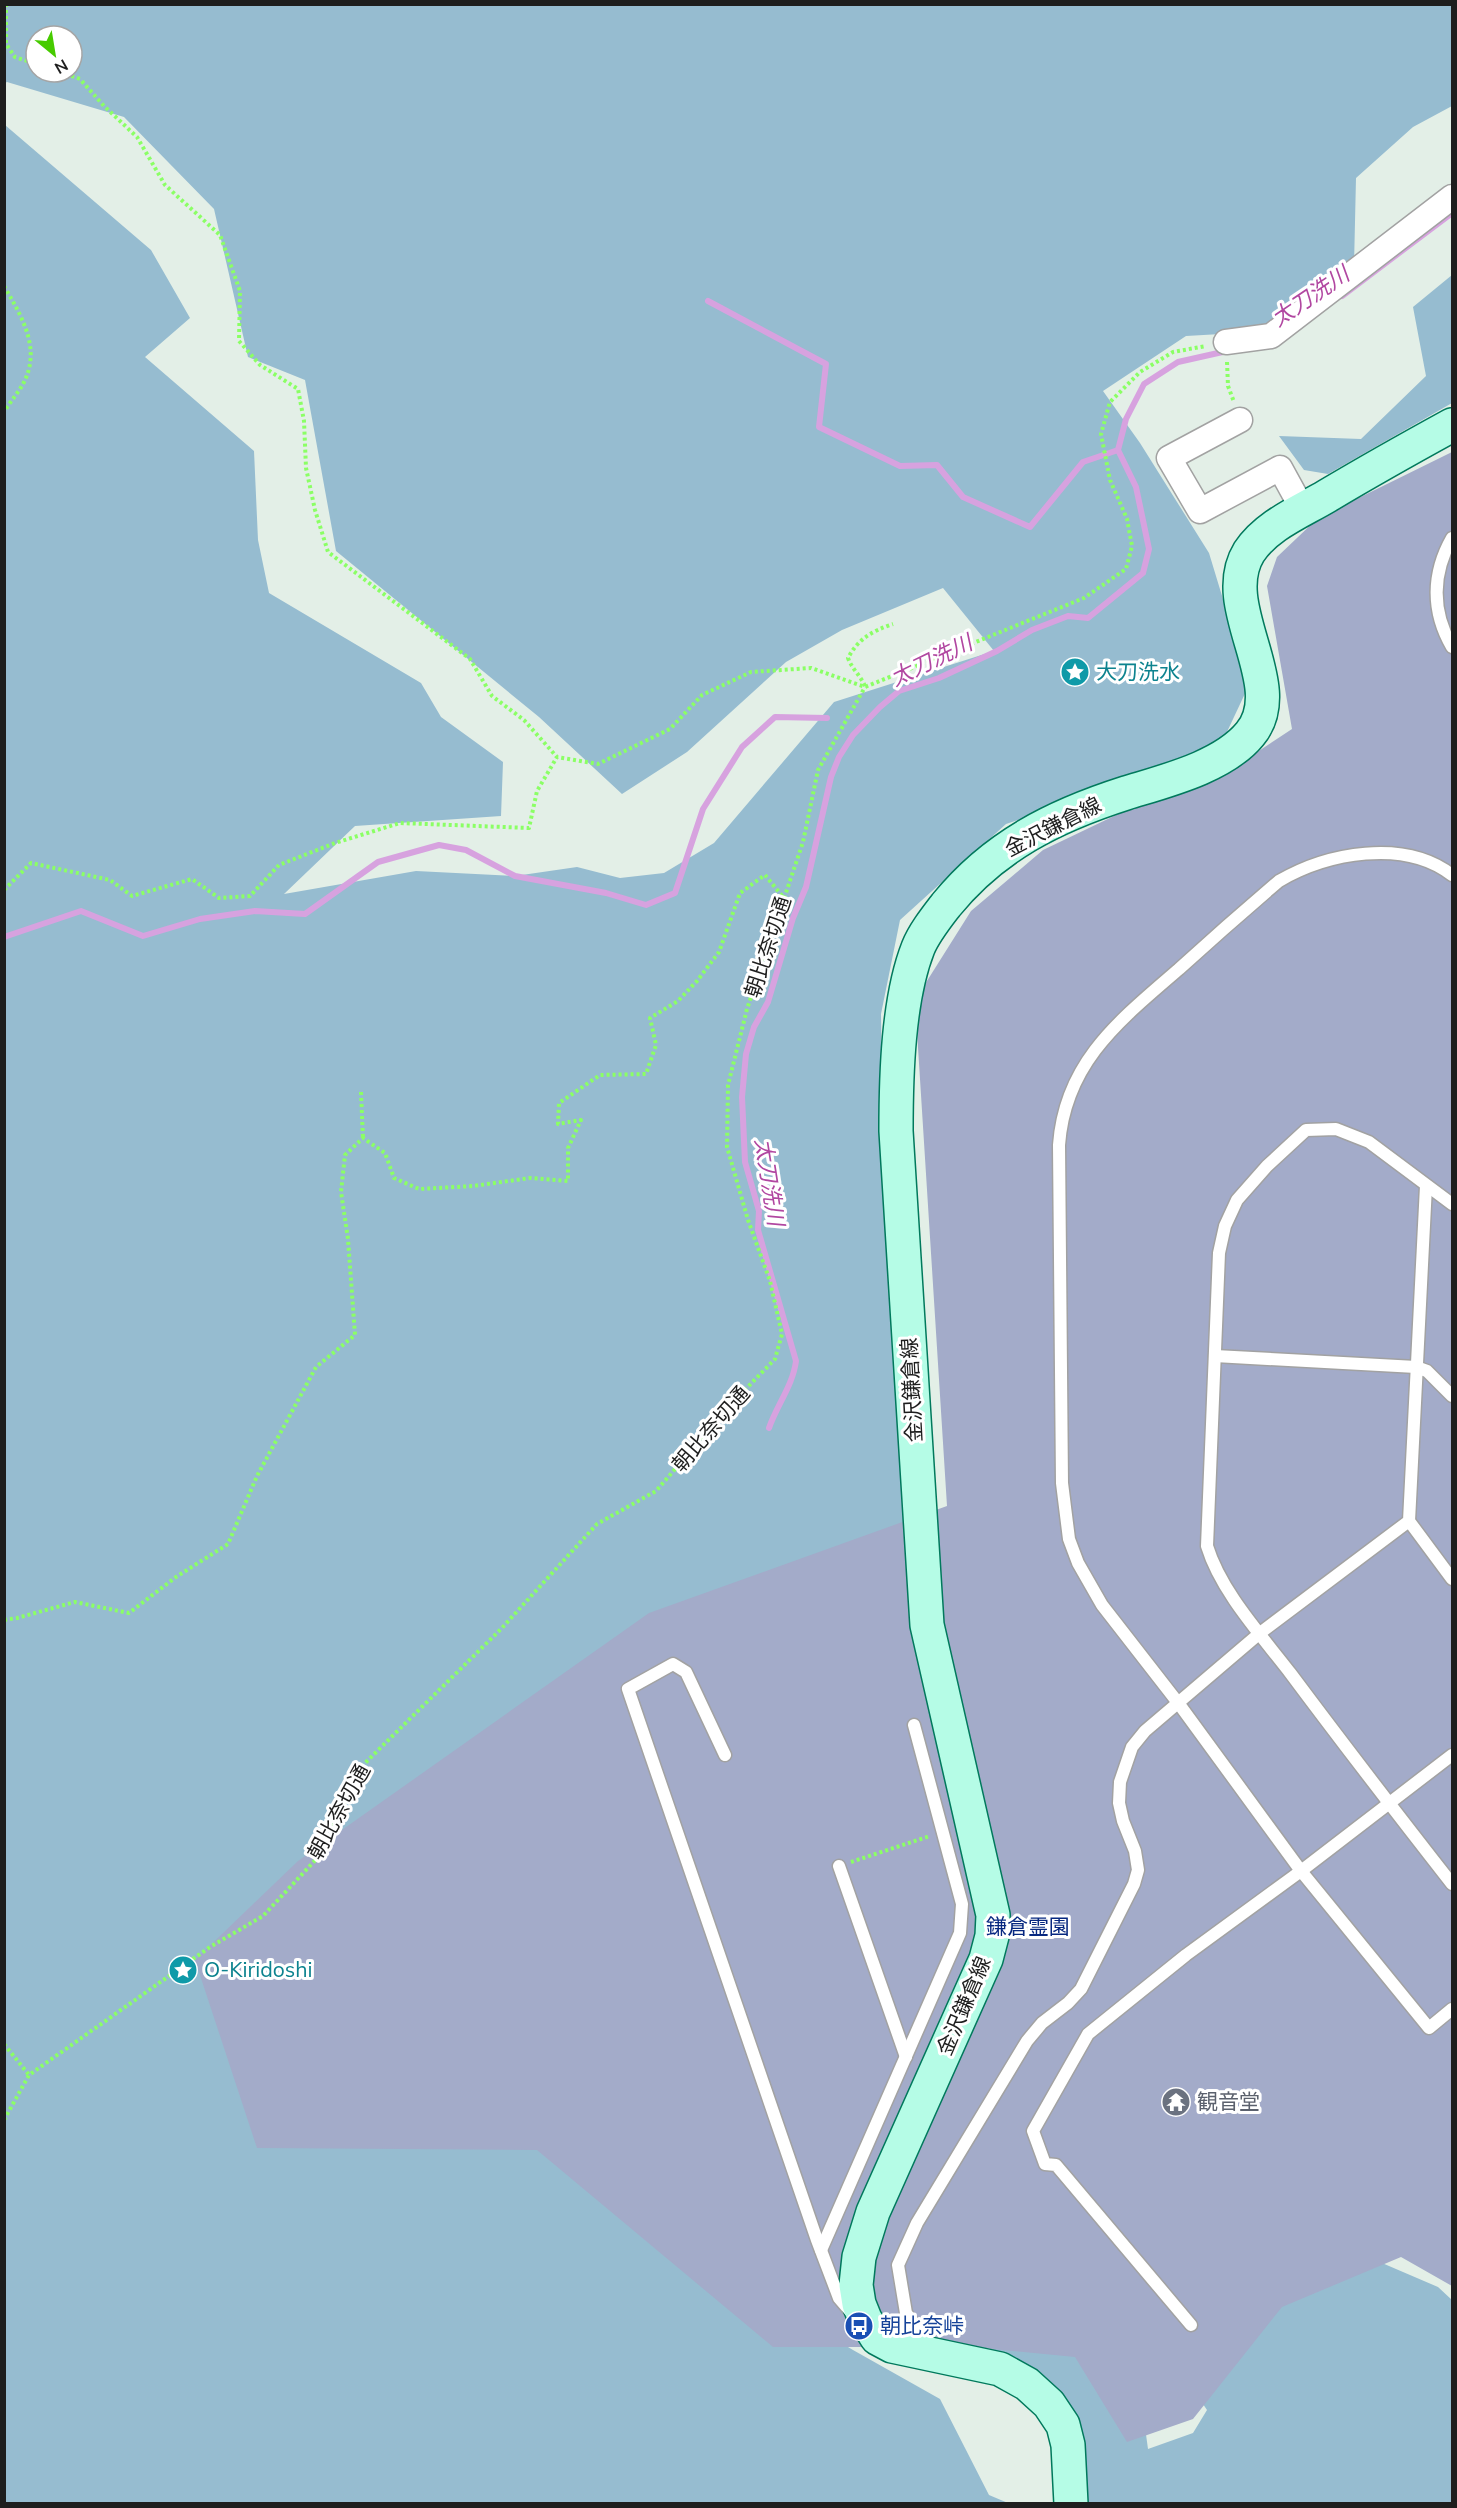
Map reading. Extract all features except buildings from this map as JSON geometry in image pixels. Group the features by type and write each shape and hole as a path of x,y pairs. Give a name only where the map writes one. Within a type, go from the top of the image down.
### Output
{"main road":[{"name":"金沢鎌倉線","path":"878,2338 865,2319 859,2304 856,2285 859,2257 873,2212 986,1959 992,1936 993,1915 927,1625 896,1131 896,1098 903,1011 908,981 919,947 936,917 981,867 1019,838 1114,797 1179,776 1230,753 1248,736 1258,723 1262,695 1239,594 1241,572 1248,553 1275,525 1452,425"},
{"path":"878,2338 892,2346 1000,2369 1028,2384 1049,2404 1063,2426 1068,2445 1071,2504"}],"street":[{"path":"1226,342 1271,336 1452,197"},
{"path":"1240,420 1169,458 1200,511 1280,468 1303,510"}],"lane":[{"path":"1452,538 1442,556 1435,594 1446,637 1452,647"},
{"path":"1452,875 1428,862 1404,855 1378,853 1355,854 1326,860 1302,867 1286,876 1104,1036 1077,1077 1067,1098 1059,1145 1064,1515 1069,1539 1089,1585 1301,1871 1429,2028 1452,2009"},
{"path":"1452,1204 1369,1142 1336,1129 1306,1130 1267,1166 1237,1200 1225,1227 1219,1253 1207,1546 1213,1564 1224,1583 1260,1633 1452,1884"},
{"path":"1426,1186 1409,1521 1452,1579"},
{"path":"1215,1356 1416,1367 1428,1371 1452,1396"},
{"path":"937,2356 906,2313 898,2265 917,2223 1027,2041 1042,2023 1068,2003 1081,1989 1127,1900 1138,1870 1136,1851 1123,1821 1119,1803 1120,1782 1132,1747 1145,1731 1260,1633 1409,1521"},
{"path":"725,1755 686,1672 673,1664 628,1689 689,1872 839,2298 878,2338"},
{"path":"821,2250 960,1933 962,1904 914,1725"},
{"path":"1191,2325 1056,2165 1044,2164 1033,2131 1088,2034 1185,1955 1301,1871 1452,1755"},
{"path":"839,1866 906,2057"}],"path":[{"path":"6,4 6,44 15,57 24,60"},
{"path":"84,83 136,137 165,185 220,235 240,291 239,340 260,365 298,389 304,421 306,468 315,510 328,552 470,659 492,696 524,720 557,757 598,764 669,729 702,695 751,672 811,668 865,687 1084,598 1126,569 1132,546 1127,519 1110,480 1101,434 1110,402 1140,372 1173,352 1226,342 1228,386 1240,420"},
{"path":"4,286 23,319 31,344 31,364 24,383 4,412"},
{"path":"865,687 861,676 851,666 848,658 855,645 868,634 893,624"},
{"name":"朝比奈切通","path":"30,2075 210,1947 263,1916 321,1854 359,1769 501,1629 597,1524 656,1491 736,1399 775,1359 782,1334 770,1281 748,1220 727,1147 728,1085 747,1009 803,842 818,770 865,687"},
{"path":"4,890 31,864 110,880 132,896 192,879 219,898 250,896 279,865 334,843 400,823 529,828 537,791 557,757"},
{"path":"363,1138 385,1153 394,1178 418,1189 473,1186 530,1178 568,1181 568,1148 580,1120 558,1124 559,1103 600,1075 646,1074 656,1045 650,1018 678,1001 719,952 740,893 765,875 784,898"},
{"path":"4,1620 75,1602 129,1613 176,1577 228,1544 257,1476 316,1367 355,1335 348,1239 341,1192 345,1155 363,1138 361,1092"},
{"path":"839,1866 944,1831"},
{"path":"4,2044 30,2075 4,2120"}],"shaded area":[{"path":"5,5 1452,5 1452,106 1413,127 1356,178 1354,266 1256,332 1186,336 1103,391 1140,443 1209,553 1249,685 1226,734 1200,760 1006,824 900,920 881,1014 883,1179 910,1553 569,1996 693,2254 940,2399 989,2495 1008,2503 5,2503 5,125 151,250 190,318 145,357 254,451 258,540 269,593 421,683 441,717 503,762 501,816 355,826 284,894 416,871 515,876 577,867 620,878 664,873 714,843 834,702 994,651 943,588 842,630 786,662 687,752 622,794 539,717 336,551 305,380 248,357 214,209 124,117 5,83"},
{"path":"1452,275 1452,403 1328,474 1304,470 1279,436 1361,439 1426,376 1413,307"},
{"path":"1375,2260 1438,2287 1452,2300 1452,2503 1079,2503 1037,2376 955,2327 1133,2340 1148,2449 1193,2433 1207,2410 1187,2380 1266,2304"}],"green space":[{"name":"鎌倉霊園","path":"1452,452 1452,2286 1401,2257 1282,2307 1193,2419 1127,2442 1075,2357 971,2347 773,2347 537,2150 257,2148 195,1960 298,1861 649,1613 947,1506 915,1000 971,911 1043,850 1135,806 1236,766 1292,729 1267,586 1277,557 1318,518"}],"waterway":[{"name":"太刀洗川","path":"1342,296 1452,213"},
{"path":"708,301 826,364 819,427 900,466 937,465 963,497 1030,527 1083,462 1118,450"},
{"name":"太刀洗川","path":"769,1428 792,1378 796,1361 758,1230 759,1211 745,1162 742,1097 746,1054 754,1027 768,1002 793,918 806,887 831,777 839,757 853,735 899,691 939,678 997,651 1032,630 1068,616 1088,618 1143,573 1149,549 1136,487 1118,450 1126,419 1144,384 1178,362 1227,351"},
{"path":"4,937 81,911 143,936 200,919 255,911 305,914 378,862 439,845 466,850 515,876 606,893 646,905 675,893 703,809 742,747 775,717 827,718"}],"place":[{"name":"大刀洗水","path":"1075,672"},
{"name":"O-Kiridoshi","path":"183,1970"},
{"name":"観音堂","path":"1176,2102"},
{"name":"朝比奈峠","path":"859,2326"}]}
